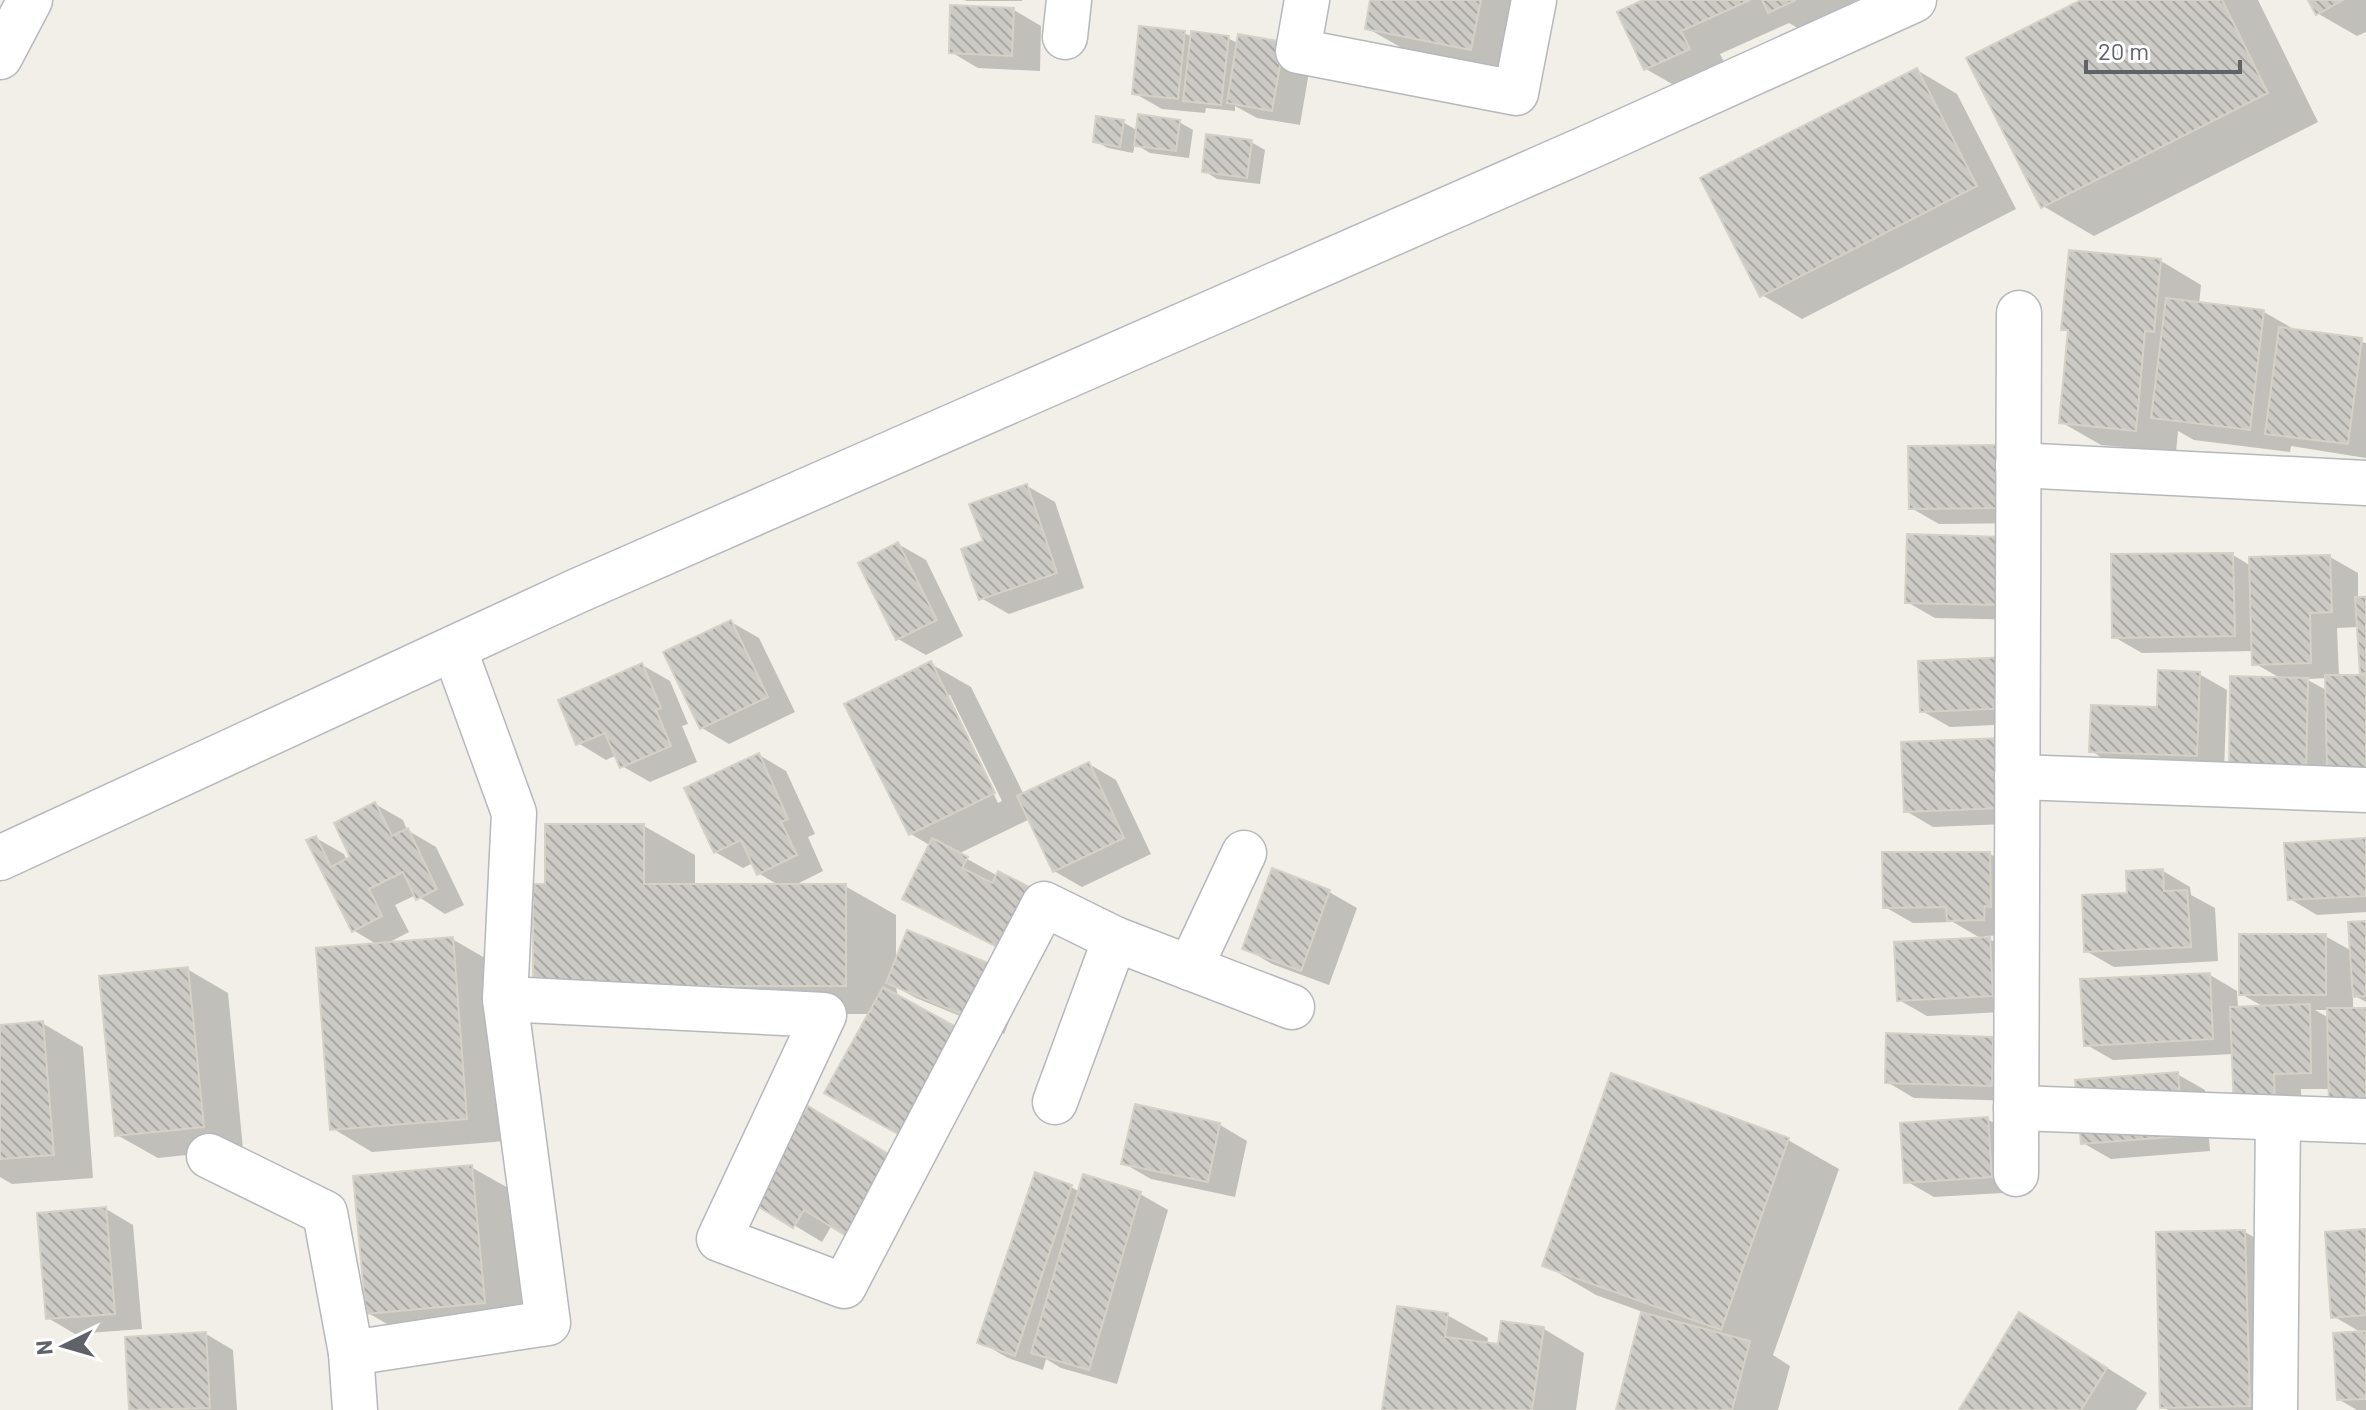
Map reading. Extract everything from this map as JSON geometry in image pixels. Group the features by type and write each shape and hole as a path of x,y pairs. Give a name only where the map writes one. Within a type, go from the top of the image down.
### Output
{"street":[{"path":"0,57 30,0"},
{"path":"1307,0 1298,51 1516,93 1534,0"},
{"path":"0,858 577,591 1581,150 1914,0"},
{"path":"2016,1174 2019,313"},
{"path":"2018,465 2366,483"},
{"path":"351,1353 548,1323 505,999 514,813 454,648"},
{"path":"2017,777 2366,790"},
{"path":"1190,968 1244,853"},
{"path":"505,999 824,1015 719,1239 844,1286 1044,904 1115,939 1292,1007"},
{"path":"1055,1102 1115,939"},
{"path":"2016,1108 2366,1121"},
{"path":"2275,1410 2278,1118"},
{"path":"209,1156 325,1213 351,1353 355,1410"}],"building":[{"path":"1370,0 1481,0 1471,50 1365,29"},
{"path":"1643,0 1750,0 1681,31 1690,49 1644,70 1617,12"},
{"path":"1762,0 1796,0 1768,13"},
{"path":"2081,0 2222,0 2268,93 2041,208 1966,58"},
{"path":"2308,0 2343,0 2316,15"},
{"path":"950,5 1014,8 1012,56 949,53"},
{"path":"1139,26 1185,31 1178,99 1132,94"},
{"path":"1191,31 1229,36 1221,105 1183,101"},
{"path":"1238,34 1284,42 1272,111 1227,103"},
{"path":"1917,68 1977,186 1760,297 1700,178"},
{"path":"1138,114 1180,120 1176,151 1134,146"},
{"path":"1096,116 1124,120 1120,147 1093,142"},
{"path":"1206,134 1252,140 1247,178 1202,172"},
{"path":"2069,250 2161,259 2154,332 2145,331 2136,431 2059,423 2068,330 2061,330"},
{"path":"2166,298 2264,310 2250,430 2151,418"},
{"path":"2279,327 2362,338 2348,444 2265,434"},
{"path":"2002,445 2003,508 1909,509 1908,446"},
{"path":"1027,484 1057,573 979,600 961,549 983,541 969,504"},
{"path":"1907,534 2002,537 2000,605 1905,603"},
{"path":"898,542 937,620 896,640 858,563"},
{"path":"2233,553 2235,636 2112,638 2111,554"},
{"path":"2330,555 2332,612 2310,613 2311,663 2252,665 2249,557"},
{"path":"2355,597 2366,597 2366,673 2360,674"},
{"path":"731,620 768,697 700,729 663,652"},
{"path":"2010,657 2012,708 1920,712 1918,661"},
{"path":"931,661 995,793 909,835 844,704"},
{"path":"642,663 661,708 656,710 671,746 620,768 605,733 576,745 558,700"},
{"path":"2158,670 2200,672 2197,756 2089,752 2091,705 2157,707"},
{"path":"2325,675 2366,675 2366,768 2327,769"},
{"path":"2230,676 2308,678 2306,776 2229,774"},
{"path":"2001,738 2004,808 1904,812 1901,742"},
{"path":"759,753 788,819 781,822 797,855 757,875 741,840 714,853 684,788"},
{"path":"1089,762 1124,838 1053,872 1017,796"},
{"path":"375,802 392,836 408,828 437,889 416,900 403,872 369,889 382,916 352,932 306,840 316,836 331,867 350,857 334,823"},
{"path":"545,824 644,824 644,884 846,884 846,986 533,986 533,884 545,884"},
{"path":"932,838 968,857 962,868 992,883 998,871 1035,890 1005,951 902,899"},
{"path":"2366,838 2366,896 2288,900 2284,843"},
{"path":"1882,852 1990,852 1991,907 1985,906 1984,920 1947,921 1946,907 1883,908"},
{"path":"1272,868 1330,890 1301,971 1242,949"},
{"path":"2163,869 2164,891 2187,890 2191,947 2084,952 2082,895 2127,893 2126,871"},
{"path":"2366,921 2366,996 2353,997 2348,922"},
{"path":"907,930 998,967 976,1020 886,983"},
{"path":"2239,934 2326,934 2326,995 2239,995"},
{"path":"453,937 467,1119 330,1130 316,948"},
{"path":"1990,937 1993,996 1897,1001 1894,942"},
{"path":"188,967 204,1127 115,1136 99,976"},
{"path":"2210,973 2213,1039 2084,1046 2080,979"},
{"path":"883,987 958,1028 898,1134 824,1093"},
{"path":"2310,1004 2311,1073 2274,1074 2275,1108 2234,1110 2230,1007"},
{"path":"2327,1008 2366,1008 2366,1110 2329,1110"},
{"path":"43,1021 54,1155 0,1159 0,1025"},
{"path":"1886,1033 1993,1037 1992,1086 1885,1083"},
{"path":"2178,1072 2183,1136 2081,1144 2075,1080"},
{"path":"1611,1073 1789,1138 1721,1330 1542,1266"},
{"path":"1135,1104 1220,1123 1208,1182 1121,1164"},
{"path":"808,1106 892,1156 845,1235 804,1210 793,1228 751,1202"},
{"path":"1988,1117 1992,1177 1904,1183 1900,1123"},
{"path":"472,1165 485,1303 366,1314 353,1176"},
{"path":"1035,1172 1072,1185 1015,1356 977,1343"},
{"path":"1083,1174 1141,1192 1089,1370 1031,1353"},
{"path":"106,1207 115,1314 46,1319 37,1213"},
{"path":"2366,1229 2366,1315 2331,1318 2325,1232"},
{"path":"2245,1230 2250,1406 2160,1408 2156,1232"},
{"path":"1397,1306 1448,1313 1445,1337 1498,1344 1501,1321 1544,1327 1532,1410 1382,1410"},
{"path":"1641,1312 1750,1341 1732,1410 1616,1410"},
{"path":"2019,1312 2107,1368 2081,1410 1959,1410"},
{"path":"2366,1331 2366,1399 2337,1400 2333,1333"},
{"path":"206,1332 210,1408 129,1410 125,1337"}]}
